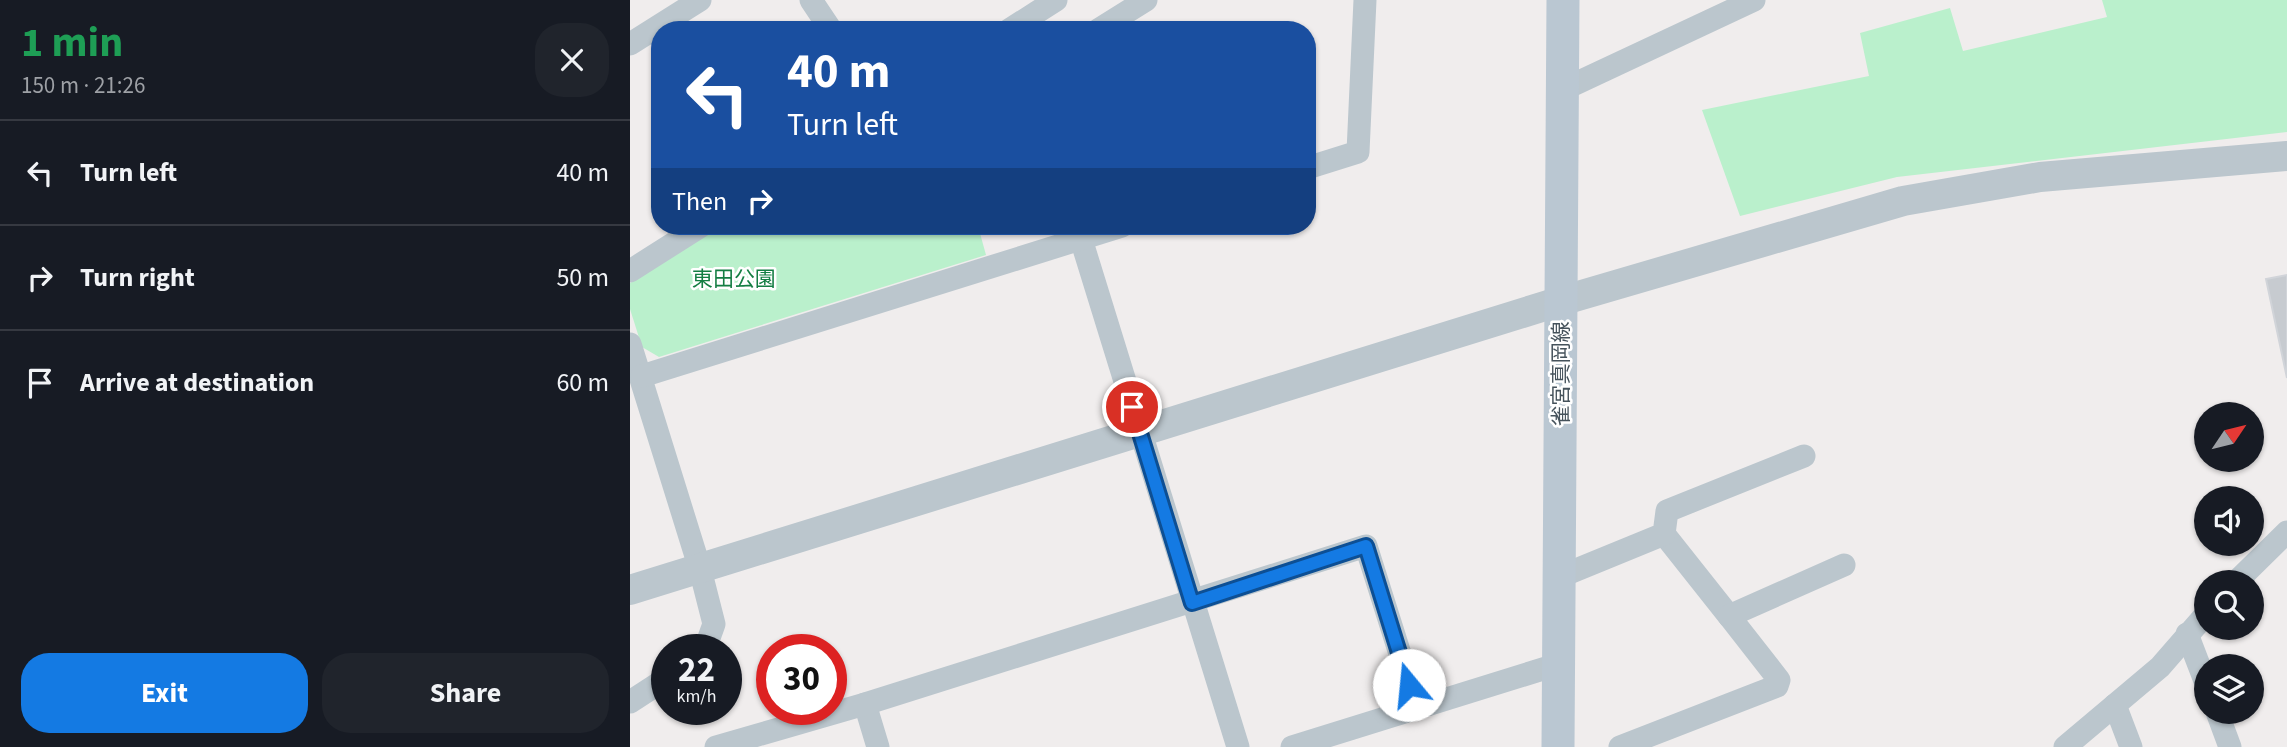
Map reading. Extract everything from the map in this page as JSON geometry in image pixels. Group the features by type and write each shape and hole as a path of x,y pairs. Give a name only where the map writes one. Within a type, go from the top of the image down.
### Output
{"main road":[{"name":"雀宮真岡線","path":"1558,747 1563,0"}],"street":[{"path":"667,21 700,0"},
{"path":"811,0 825,21"},
{"path":"1023,21 1056,0"},
{"path":"1112,21 1146,0"},
{"path":"1316,165 1358,152 1365,0"},
{"path":"1562,90 1754,0"},
{"path":"630,44 651,31"},
{"path":"630,590 1561,301 1903,201 2040,177 2287,156"},
{"path":"630,271 687,235"},
{"path":"642,376 1070,235"},
{"path":"1080,235 1238,747"},
{"path":"630,344 700,569 714,624 710,634"},
{"path":"1620,747 1777,686 1779,680 1664,534 1667,511 1804,456"},
{"path":"2248,570 2287,532"},
{"path":"1559,577 1664,534"},
{"path":"716,747 1192,603 1366,546 1417,708"},
{"path":"1729,616 1844,565"},
{"path":"2065,747 2160,667 2194,627"},
{"path":"2187,634 2195,654"},
{"path":"1292,747 1559,664"},
{"path":"630,702 651,688"},
{"path":"864,704 878,747"},
{"path":"2115,705 2131,747"},
{"path":"2221,724 2230,747"}],"green space":[{"path":"2102,0 2287,0 2287,132 1897,177 1740,216 1702,110 1869,76 1860,33 1950,8 1963,51 2107,17"},
{"name":"東田公園","path":"707,235 980,235 986,255 659,357 642,347 630,309 630,283"}],"building":[{"path":"2287,275 2287,378 2266,279"}],"route":[{"path":"1132,407 1192,603 1366,546 1409,685"}]}
